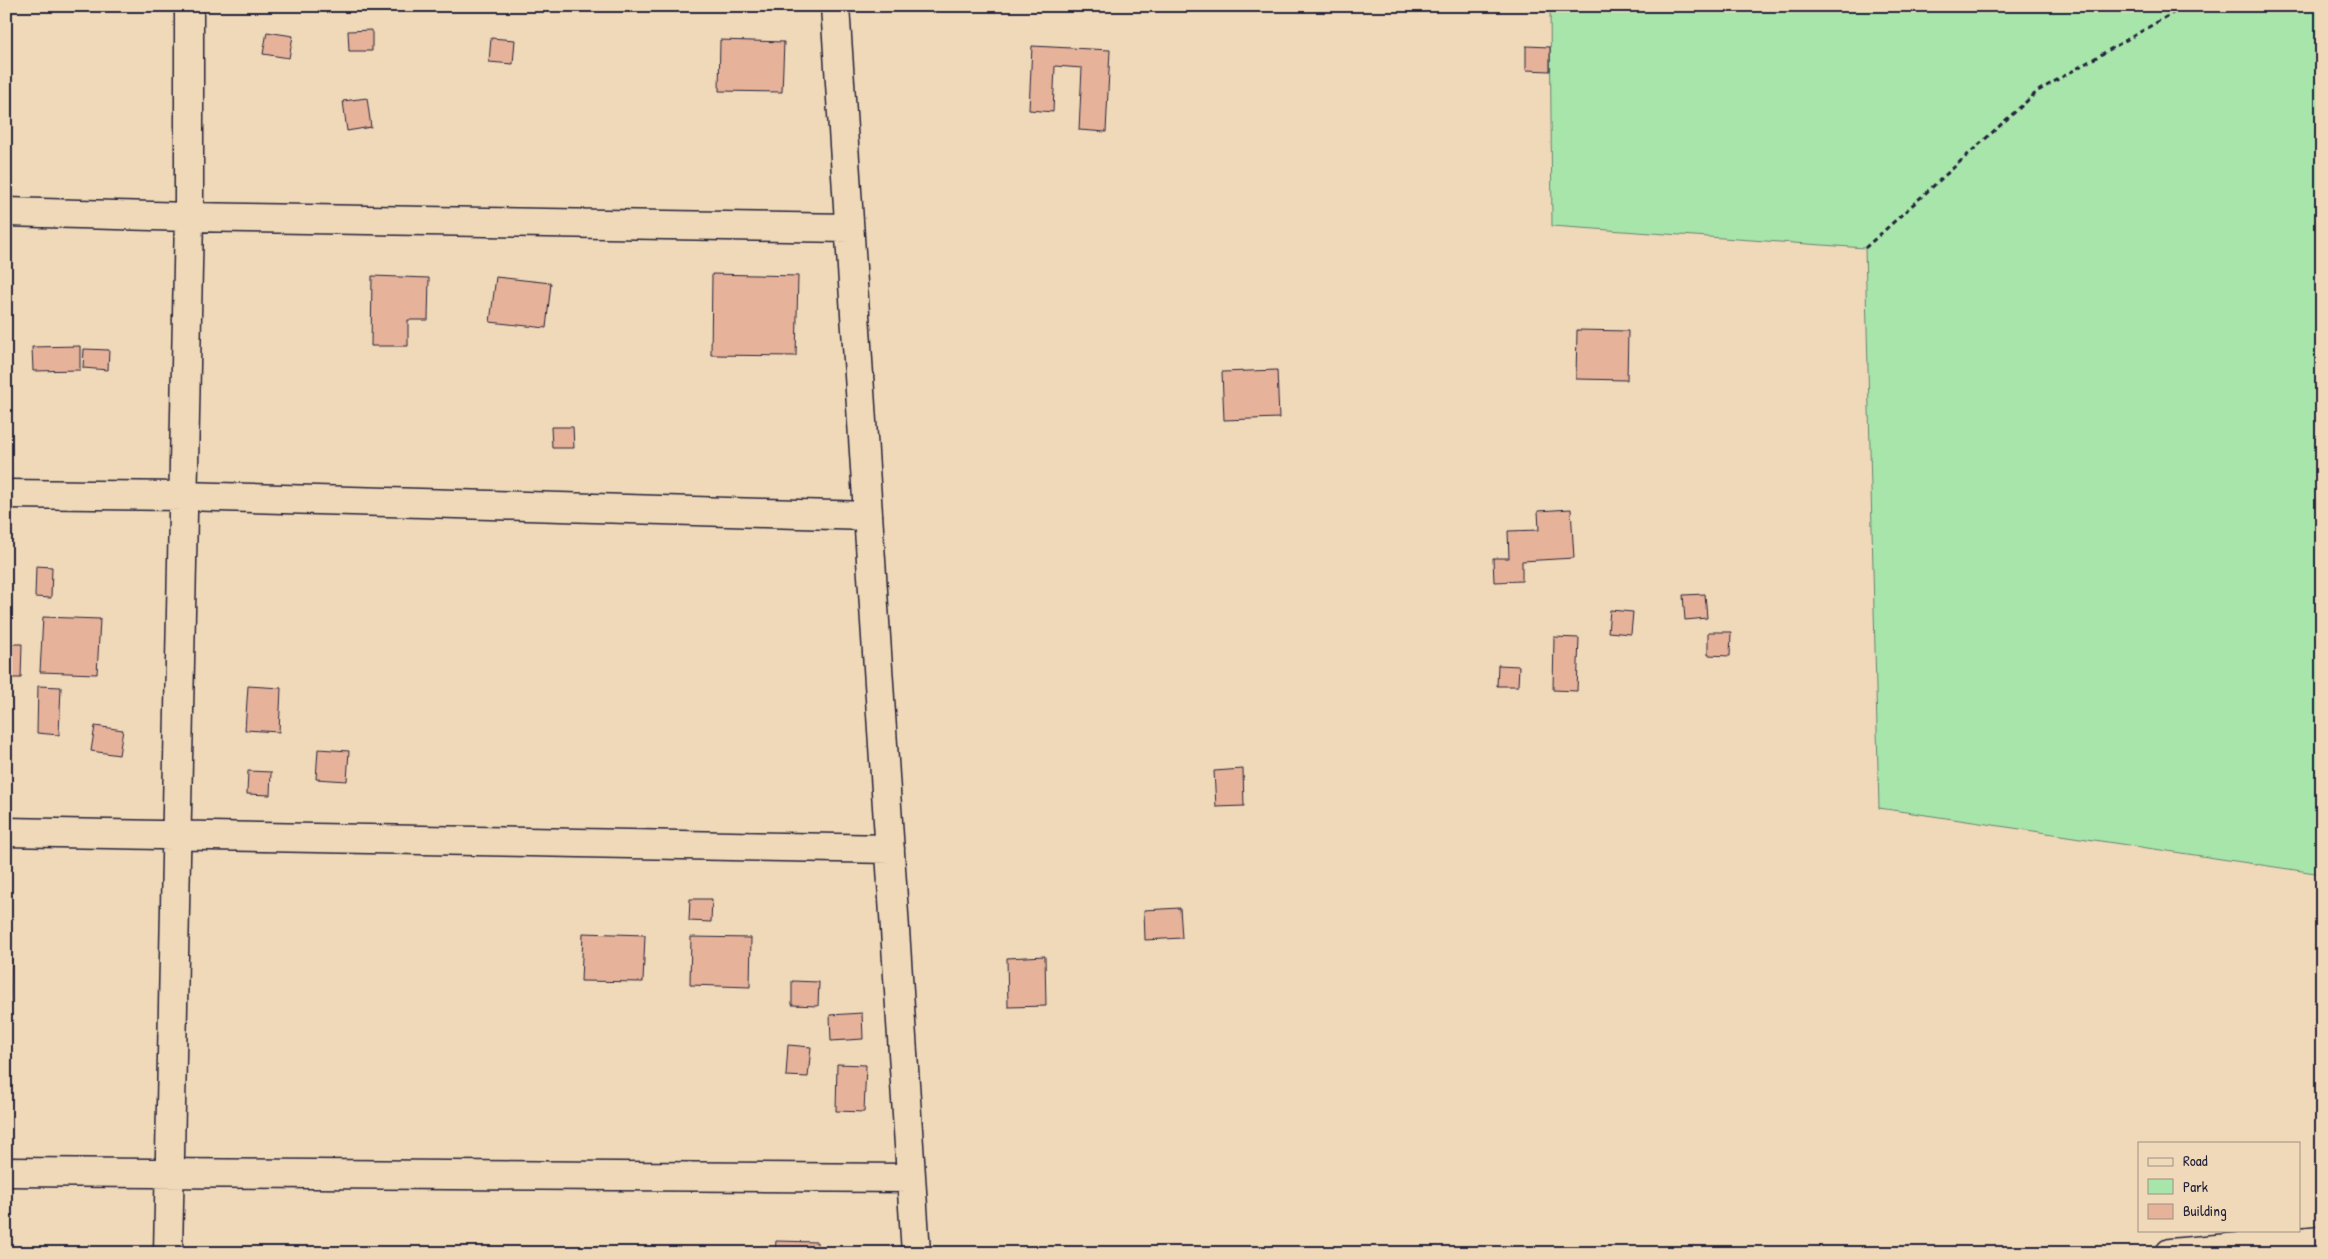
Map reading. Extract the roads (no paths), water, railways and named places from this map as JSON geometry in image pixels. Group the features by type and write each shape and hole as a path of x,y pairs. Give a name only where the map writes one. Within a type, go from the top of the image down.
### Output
{"street":[{"path":"168,1253 189,218 189,6"},
{"path":"836,6 916,1253"},
{"path":"6,212 189,218 849,228"},
{"path":"6,494 183,496 868,516"},
{"path":"6,832 890,849"},
{"path":"6,1172 911,1178"},
{"path":"2170,1253 2322,1240"}]}
